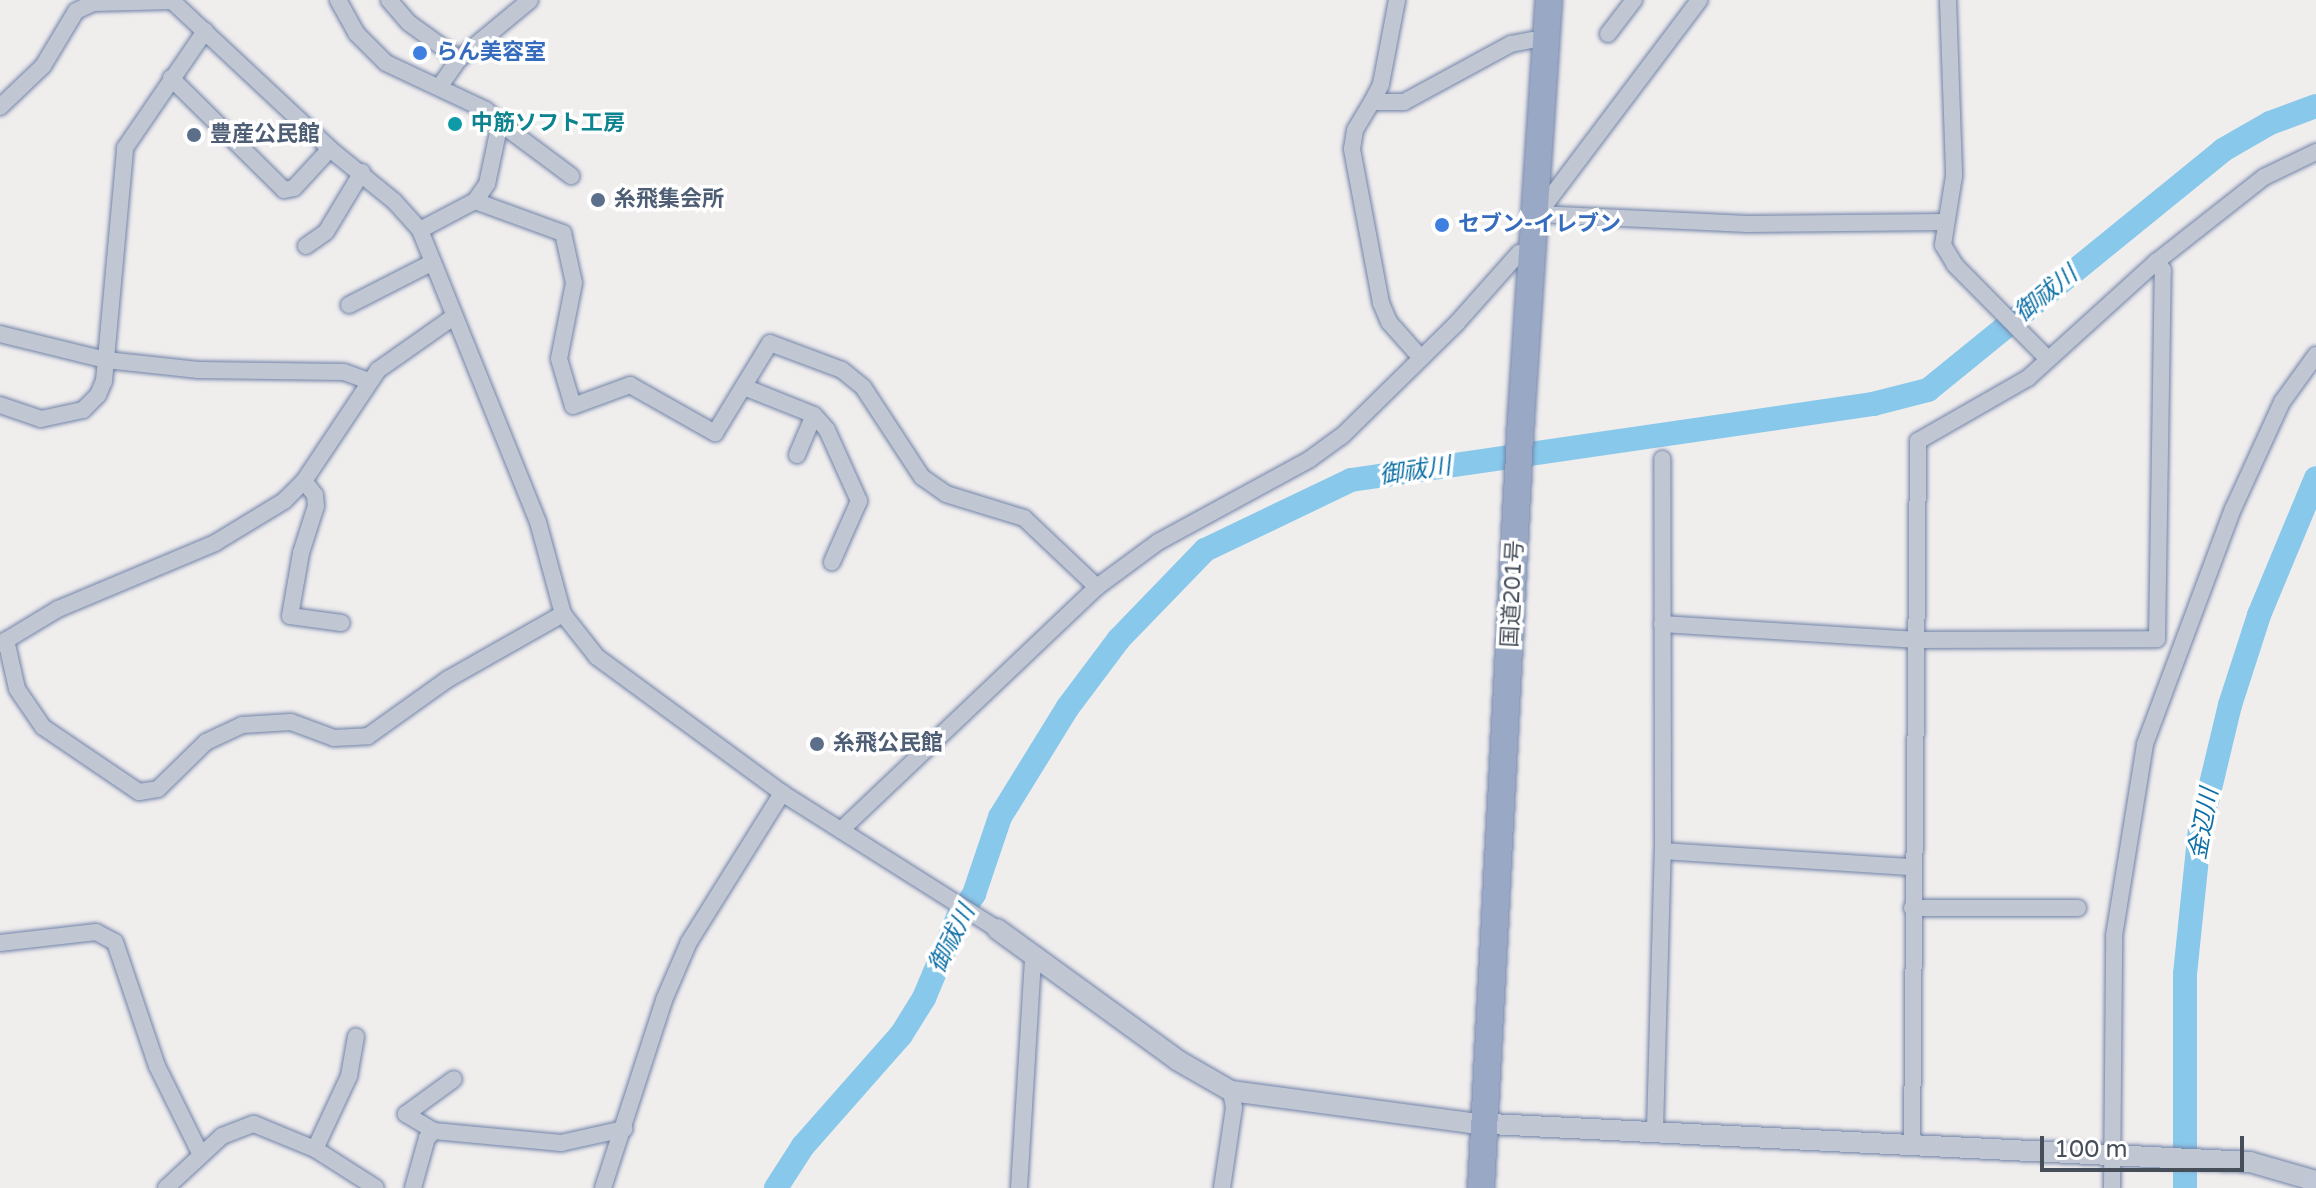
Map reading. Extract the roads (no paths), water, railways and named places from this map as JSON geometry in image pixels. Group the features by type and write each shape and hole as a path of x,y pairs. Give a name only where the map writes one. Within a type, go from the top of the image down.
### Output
{"highway":[{"name":"国道201号","path":"1468,1188 1477,1123 1534,0"},
{"name":"国道201号","path":"1513,418 1538,214 1549,0"},
{"name":"国道201号","path":"1477,1123 1481,1188"}],"street":[{"path":"0,107 43,66 76,11 93,3 172,0 330,149 362,172 420,230 452,318 538,522 563,614 625,682 782,793 945,893 1177,1060 1231,1091 1477,1123 1655,1129 1912,1147 2250,1162 2315,1184"},
{"path":"338,0 356,33 386,63 486,110 571,176"},
{"path":"389,0 409,23 459,59"},
{"path":"1397,0 1381,84 1355,130 1352,149 1378,288 1389,322 1421,358"},
{"path":"1608,34 1634,0"},
{"path":"1538,214 1699,0"},
{"path":"1948,0 1954,176 1944,222 1943,245 1955,265 2048,359"},
{"path":"440,86 459,59 524,1"},
{"path":"0,405 41,419 83,410 98,395 106,360 125,148 205,31"},
{"path":"1372,102 1404,102 1511,44 1532,40"},
{"path":"171,78 284,190 294,188 330,149"},
{"path":"420,230 475,201 487,184 500,123"},
{"path":"1912,1147 1913,640 1918,441 2028,378 2156,262 2264,177 2316,152"},
{"path":"306,246 326,232 362,172"},
{"path":"475,201 563,233 574,283 559,359 573,406 630,385 715,433 770,343 842,370 863,387 922,477 946,494 1024,518 1097,587"},
{"path":"1538,214 1748,224 1944,222"},
{"path":"841,830 1097,587 1158,542 1310,459 1342,436 1421,358 1519,253"},
{"path":"349,305 433,262"},
{"path":"1662,624 1913,640 2157,639 2163,270 2156,262"},
{"path":"452,318 391,359 369,381 304,481 284,501 215,543 58,609 3,642 17,689 43,727 139,792 158,789 206,742 242,725 291,722 334,738 368,736 416,699 563,614"},
{"path":"1,337 106,360 198,370 344,372 369,381"},
{"path":"2112,1188 2116,1157 2114,936 2145,744 2233,509 2282,402 2316,355"},
{"path":"744,387 814,415 827,430 859,501 832,562"},
{"path":"797,455 814,415"},
{"path":"1655,1129 1663,851 1662,459"},
{"path":"304,481 315,495 316,506 301,553 290,616 342,623"},
{"path":"603,1188 664,1000 689,942 782,793"},
{"path":"1663,851 1912,867"},
{"path":"1912,908 2078,908"},
{"path":"0,943 96,932 115,942 157,1066 201,1155"},
{"path":"1019,1188 1033,956"},
{"path":"315,1149 349,1076 356,1037"},
{"path":"454,1079 406,1114 434,1131 561,1143 624,1129"},
{"path":"1222,1188 1234,1108 1231,1091"},
{"path":"166,1188 232,1129 254,1124 315,1149 376,1188"},
{"path":"413,1188 434,1131"}],"waterway":[{"name":"御祓川","path":"776,1188 803,1146 901,1035 924,998 958,917 974,894 1000,817 1068,707 1119,639 1205,550 1351,480 1873,404 1928,390 2223,150 2270,123 2316,106"},
{"name":"金辺川","path":"2185,1188 2185,974 2200,830 2230,705 2259,615 2316,478"}],"place":[{"name":"らん美容室","path":"420,53"},
{"name":"中筋ソフト工房","path":"455,124"},
{"name":"豊産公民館","path":"194,135"},
{"name":"糸飛集会所","path":"598,200"},
{"name":"セブン-イレブン","path":"1442,225"},
{"name":"糸飛公民館","path":"817,744"}]}
